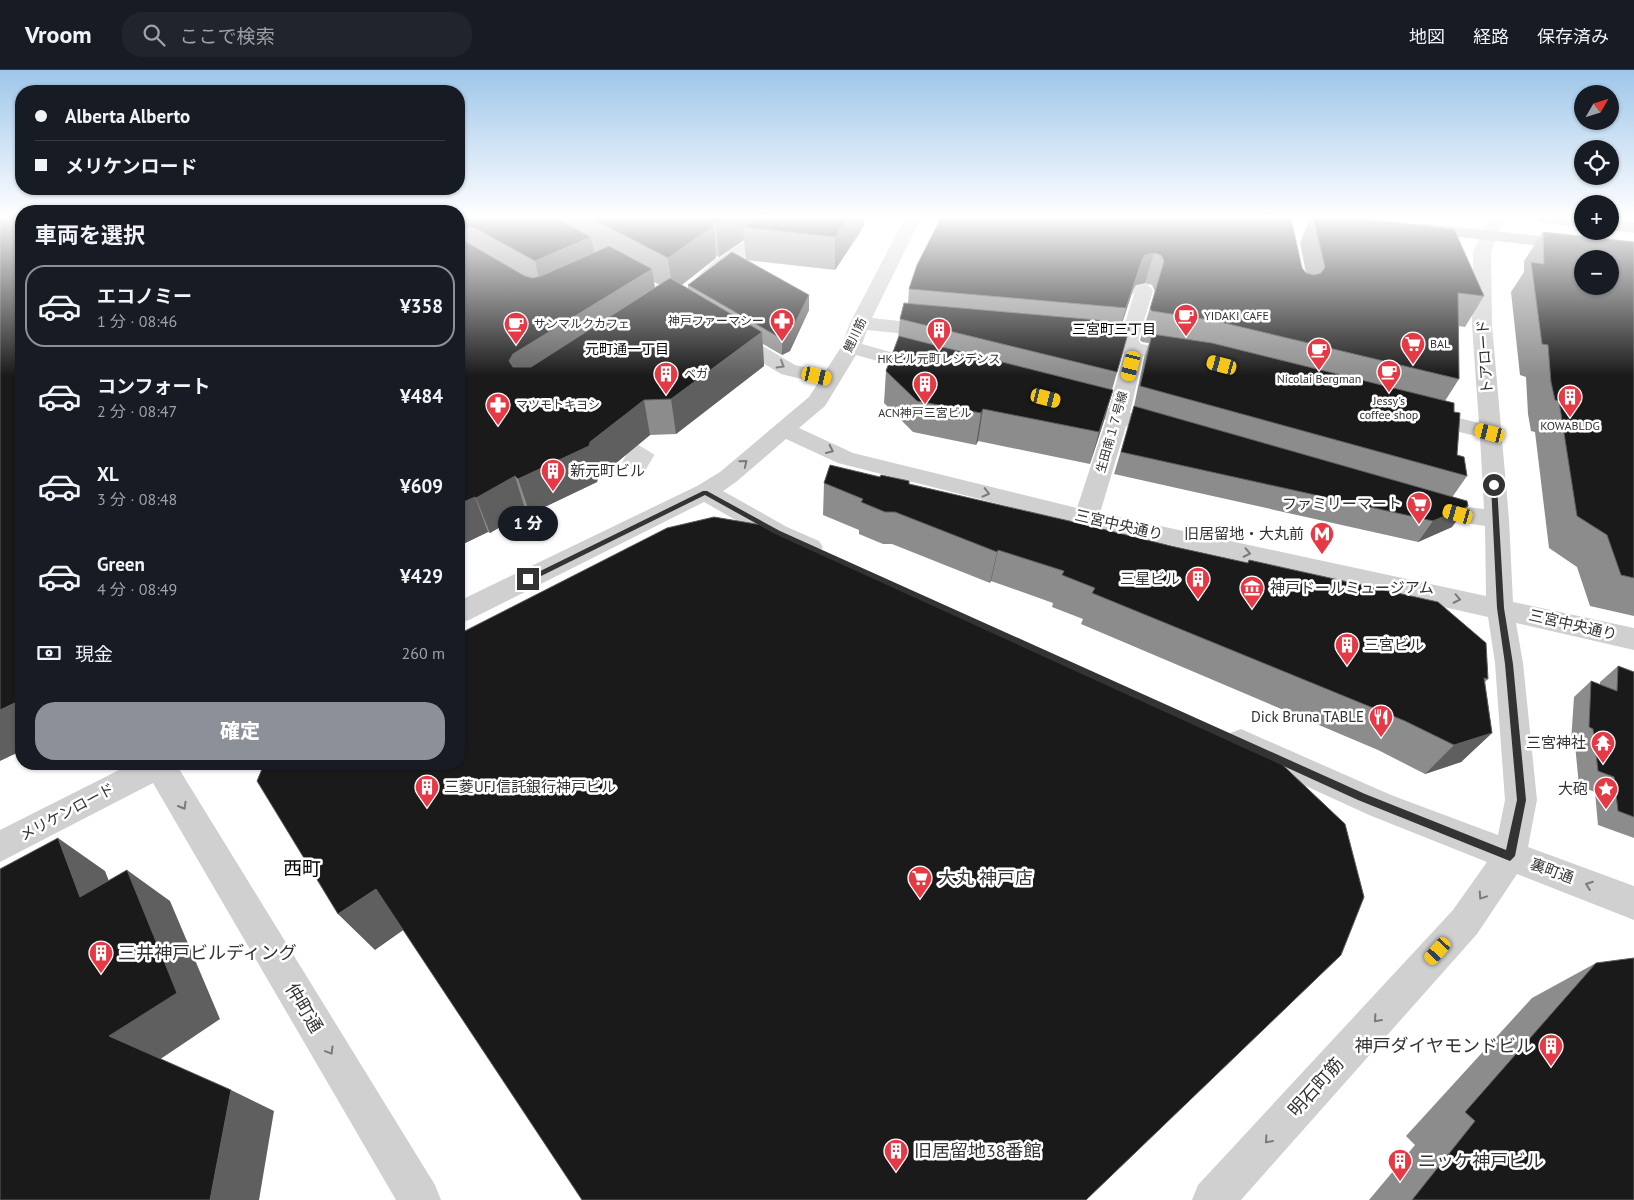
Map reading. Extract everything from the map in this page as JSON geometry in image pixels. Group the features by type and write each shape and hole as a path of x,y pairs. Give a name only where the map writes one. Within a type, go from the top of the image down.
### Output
{"street":[{"path":"696,285 715,271"},
{"name":"鯉川筋","path":"705,492 728,477 817,401 851,347 860,323 886,271"},
{"name":"トアロード","path":"1482,271 1482,325 1497,519 1500,608 1509,664 1521,800 1510,856"},
{"name":"生田南１７号線","path":"1086,518 1118,416 1135,349 1128,341 1144,291"},
{"path":"860,323 953,332"},
{"path":"715,326 788,370 831,380"},
{"path":"1068,343 1135,349 1204,360"},
{"path":"851,347 949,373"},
{"path":"1052,399 1184,435"},
{"path":"1408,413 1490,433"},
{"name":"三宮中央通り","path":"785,430 846,458 1086,518 1634,639"},
{"path":"465,610 705,492 778,533 832,557"},
{"path":"1410,501 1458,514 1497,519"},
{"name":"裏町通","path":"1218,732 1380,805 1634,903"},
{"name":"メリケンロード","path":"0,847 148,770"},
{"name":"仲町通","path":"163,770 420,1200"},
{"name":"明石町筋","path":"1213,1200 1465,922 1510,856"}],"building":[{"path":"0,271 15,271 15,703 0,710"},
{"path":"465,271 516,271 533,278 553,271 649,271 513,354 509,361 513,367 531,367 670,278 762,332 671,399 644,400 590,442 589,446 518,479 515,476 465,501"},
{"path":"707,271 766,271 809,295 789,335 782,339 688,285"},
{"path":"915,271 1138,271 1126,308 909,289"},
{"path":"1161,271 1304,271 1314,275 1323,271 1473,271 1484,296 1458,293 1459,379 1216,321 1152,311 1150,309"},
{"path":"1532,271 1574,271 1574,295 1619,295 1619,271 1634,271 1634,578 1621,575 1607,535 1577,516 1559,401 1555,400 1551,382 1548,345 1542,344"},
{"path":"904,303 1131,323 1117,372 900,319"},
{"path":"1152,334 1212,343 1454,403 1454,412 1460,413 1457,455 1464,457 1467,476 1140,386"},
{"path":"899,336 1113,390 1099,432 983,409 981,413 917,401 886,371"},
{"path":"1134,406 1467,501 1468,506 1433,521 1121,452"},
{"path":"830,465 880,477 881,475 909,481 909,484 1171,546 1248,563 1249,560 1438,602 1486,643 1488,679 1484,678 1492,733 1454,745 1405,721 1092,593 1095,588 1062,575 1064,571 998,550 997,552 895,512 885,512 861,502 863,499 824,483"},
{"name":"大丸 神戸店","path":"714,517 762,525 1271,754 1345,824 1364,897 1341,955 1086,1200 582,1200 376,889 338,914 257,781 262,770 465,770 465,631 667,528"},
{"path":"1618,666 1634,672 1634,817 1618,811 1614,777 1598,771 1593,729 1589,727 1591,681 1617,691"},
{"path":"58,838 80,897 127,870 177,993 109,1036 231,1090 210,1200 0,1200 0,869"},
{"name":"神戸ダイヤモンドビル","path":"1634,958 1634,1200 1412,1200 1475,1121 1465,1112 1596,963"}],"tunnel":[{"path":"1102,281 1188,290"},
{"path":"597,434 650,466"}],"place":[{"name":"YIDAKI CAFE","path":"1186,337"},
{"name":"神戸ファーマシー","path":"782,342"},
{"name":"サンマルクカフェ","path":"516,345"},
{"name":"HKビル元町レジデンス","path":"939,351"},
{"name":"BAL","path":"1413,365"},
{"name":"Nicolai Bergman","path":"1319,371"},
{"name":"Jessy's coffee shop","path":"1389,393"},
{"name":"ベガ","path":"666,395"},
{"name":"ACN神戸三宮ビル","path":"925,405"},
{"name":"KOWABLDG","path":"1570,418"},
{"name":"マツモトキヨシ","path":"498,426"},
{"name":"新元町ビル","path":"553,492"},
{"name":"ファミリーマート","path":"1419,525"},
{"name":"旧居留地・大丸前","path":"1322,555"},
{"name":"三星ビル","path":"1198,600"},
{"name":"神戸ドールミュージアム","path":"1252,609"},
{"name":"三宮ビル","path":"1347,666"},
{"name":"Dick Bruna TABLE","path":"1381,738"},
{"name":"三宮神社","path":"1603,764"},
{"name":"三菱UFJ信託銀行神戸ビル","path":"427,808"},
{"name":"大砲","path":"1606,810"},
{"name":"大丸 神戸店","path":"920,899"},
{"name":"三井神戸ビルディング","path":"101,974"},
{"name":"神戸ダイヤモンドビル","path":"1551,1067"},
{"name":"旧居留地38番館","path":"896,1172"},
{"name":"ニッケ神戸ビル","path":"1400,1182"}],"district":[{"name":"三宮町三丁目","path":"1114,329"},
{"name":"元町通一丁目","path":"627,349"},
{"name":"西町","path":"302,868"}],"route":[{"path":"528,579 674,509 705,492 778,533 1380,805 1510,856 1521,800 1509,664 1500,608 1494,485"}]}
